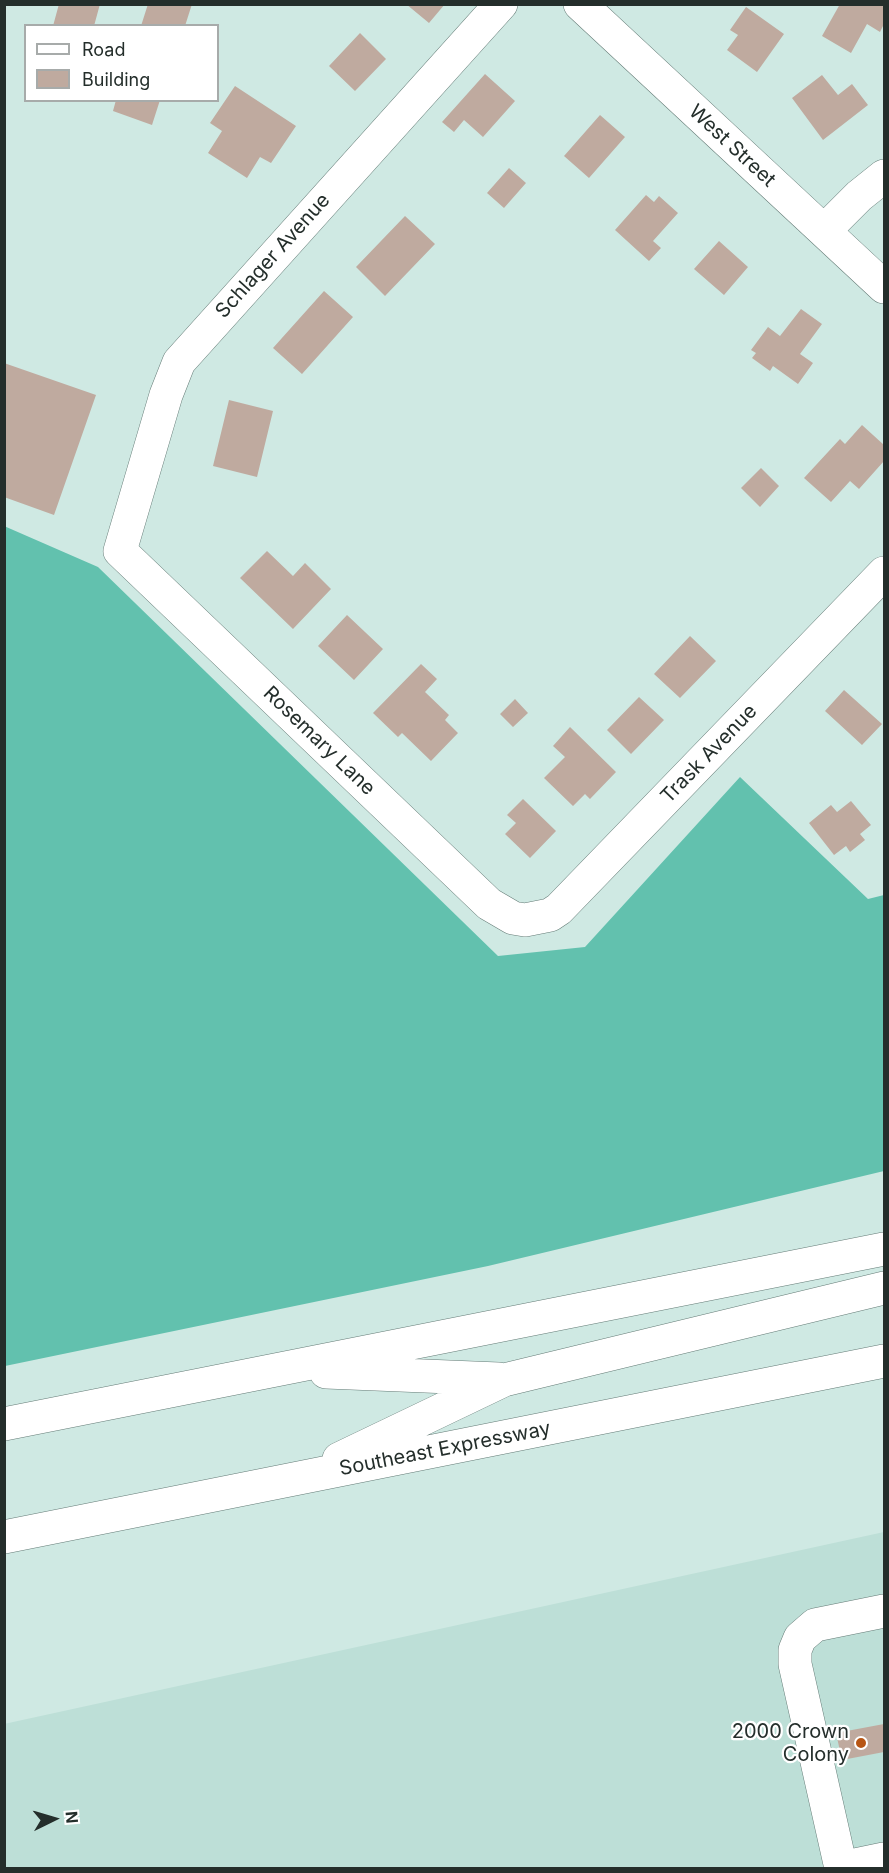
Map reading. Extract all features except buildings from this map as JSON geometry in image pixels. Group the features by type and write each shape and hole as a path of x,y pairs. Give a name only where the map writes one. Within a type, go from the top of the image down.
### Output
{"main road":[{"name":"Schlager Avenue","path":"120,551 166,395 179,362 501,4"},
{"name":"West Street","path":"584,6 824,231 879,270"},
{"path":"824,231 859,196 885,176"},
{"name":"Rosemary Lane","path":"120,551 489,904 513,918 525,920"},
{"name":"Trask Avenue","path":"525,920 550,915 559,909 885,573"},
{"path":"4,1424 885,1249"},
{"path":"297,1479 504,1380 885,1288"},
{"path":"275,1370 504,1380 885,1307"},
{"name":"Southeast Expressway","path":"4,1537 885,1361"},
{"path":"885,1611 815,1625 800,1638 795,1650 795,1664 841,1868 885,1859"}],"shaded area":[{"path":"884,1532 884,1868 5,1868 4,1724"}],"green space":[{"path":"4,526 98,567 498,956 585,947 740,777 868,899 884,895 884,1171 488,1266 5,1366"}],"place":[{"name":"2000 Crown Colony","path":"861,1743"}]}
